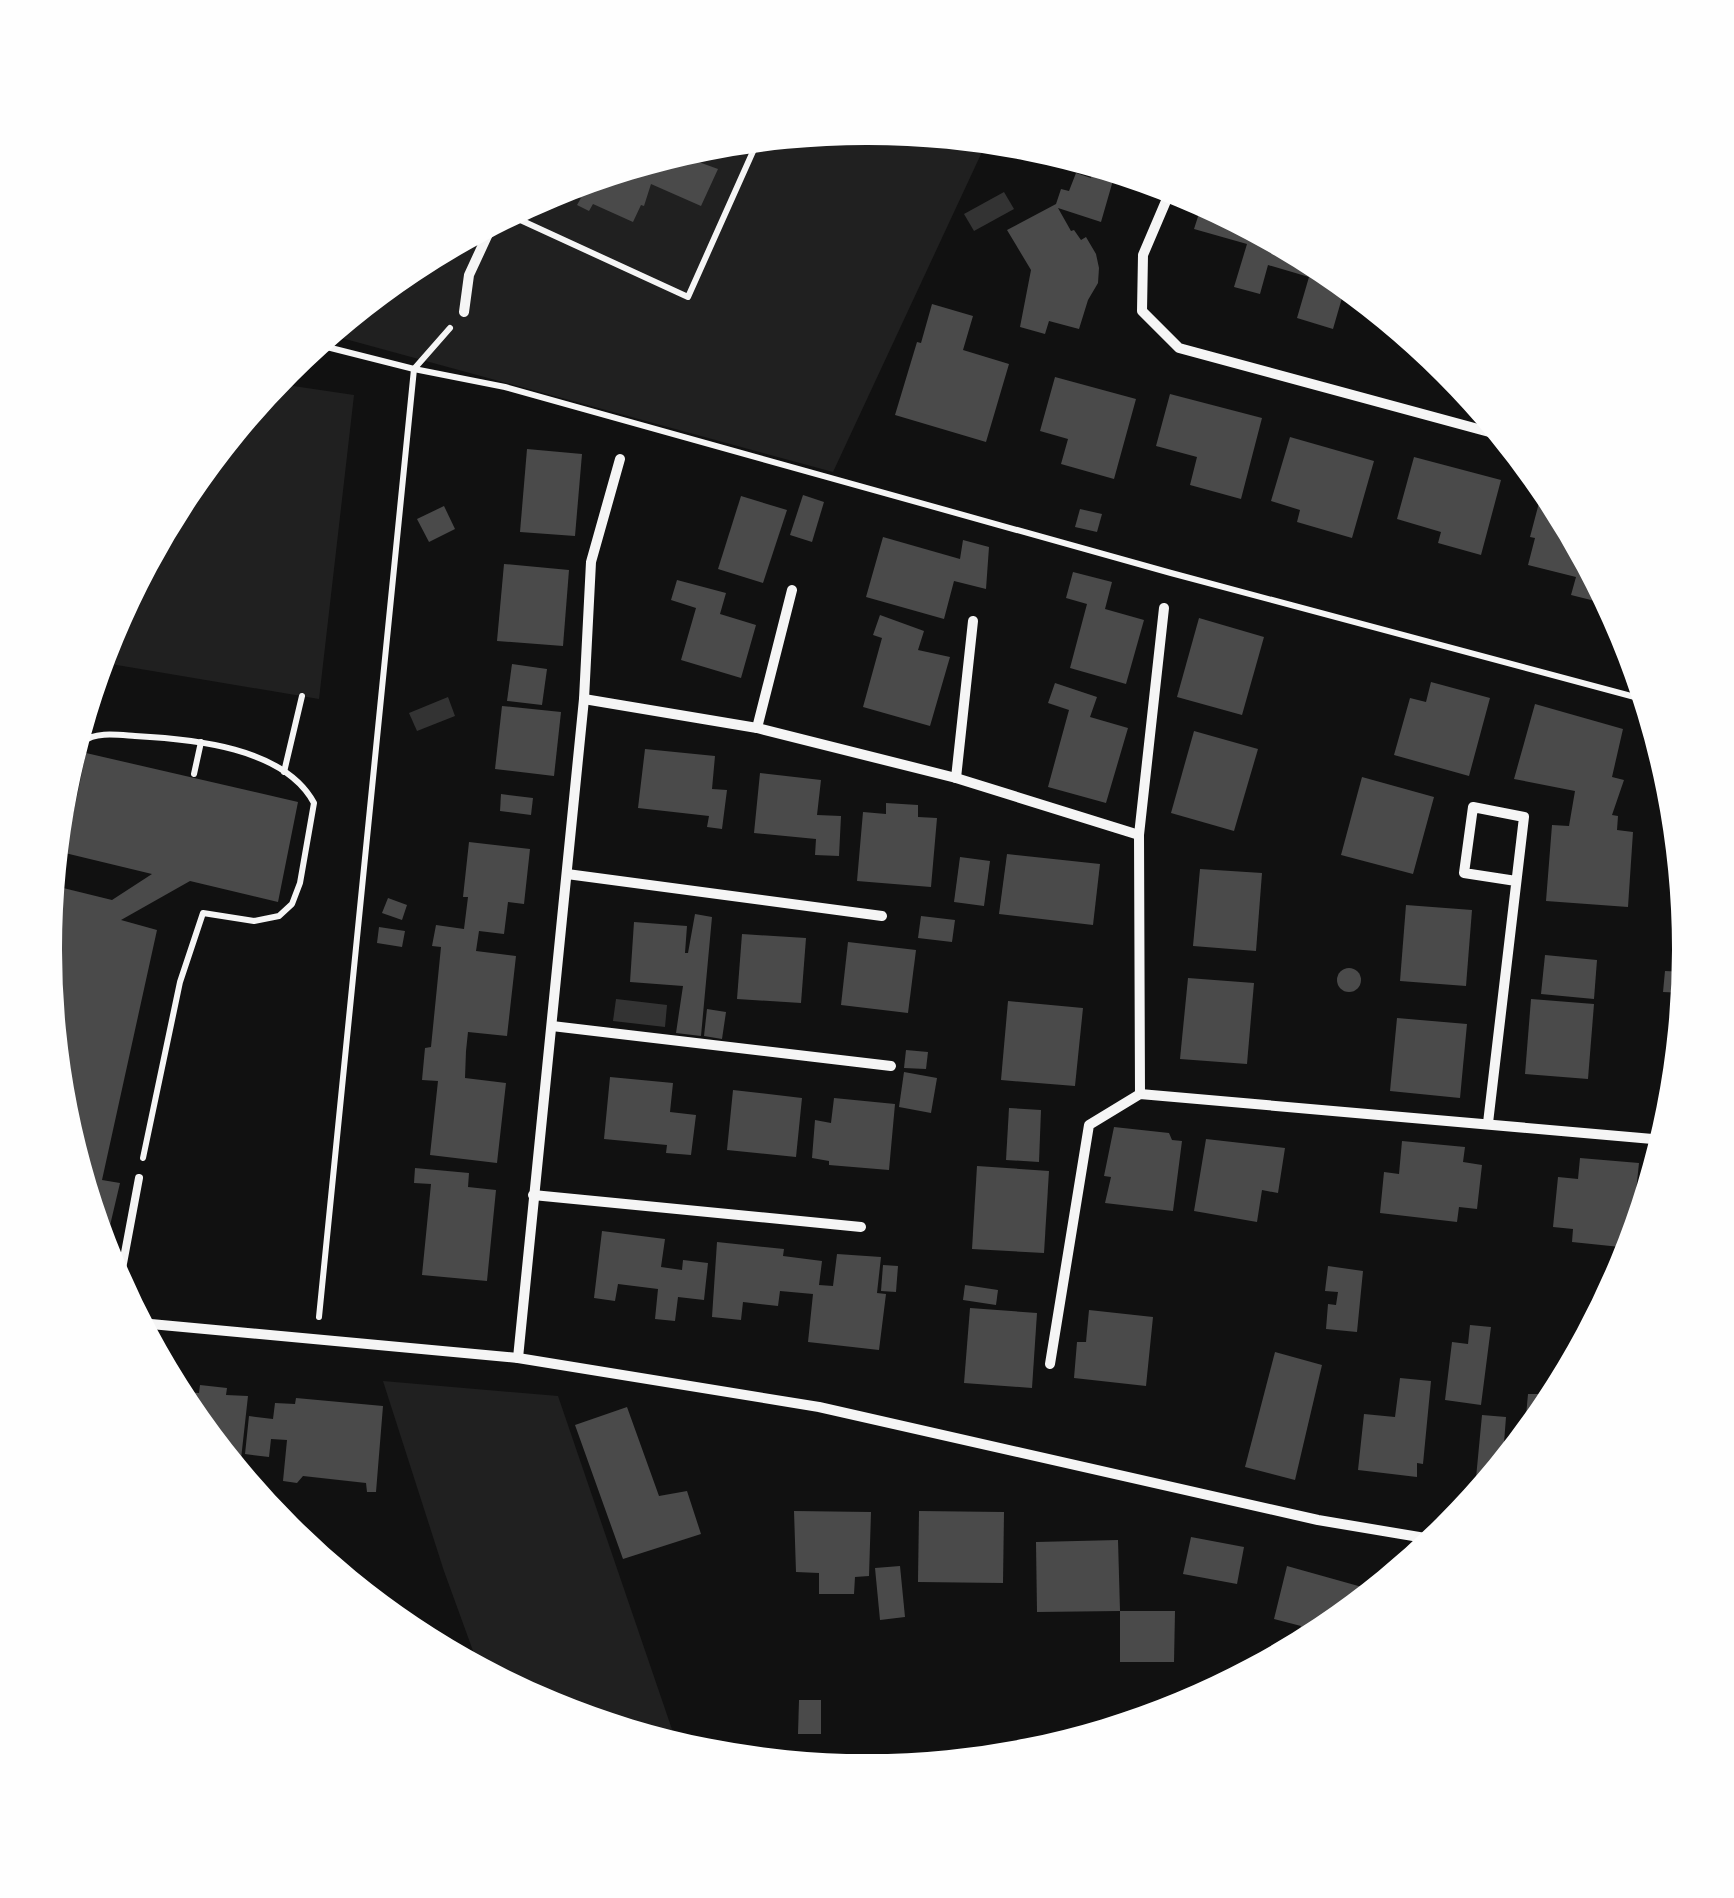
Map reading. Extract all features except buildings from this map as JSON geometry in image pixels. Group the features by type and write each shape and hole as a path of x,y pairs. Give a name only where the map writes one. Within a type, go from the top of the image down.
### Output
{"street":[{"path":"1165,202 1143,254 1142,311 1179,348 1481,430"},
{"path":"464,312 469,275 485,241"},
{"path":"518,1358 584,699 591,562 620,458"},
{"path":"757,728 792,590"},
{"path":"1140,1094 1138,835 1164,608"},
{"path":"956,778 973,621"},
{"path":"584,699 757,728 956,778 1138,835"},
{"path":"1488,1123 1524,817 1473,807 1464,873 1516,881"},
{"path":"567,874 882,916"},
{"path":"552,1026 891,1066"},
{"path":"1050,1364 1089,1124 1140,1094 1648,1138"},
{"path":"533,1195 860,1227"},
{"path":"156,1324 518,1358 819,1407 1318,1520 1416,1536"}],"lane":[{"path":"124,1258 140,1178"}],"path":[{"path":"523,222 688,297 752,153"},
{"path":"317,1340 414,370 464,312"},
{"path":"332,348 505,388 1631,696"},
{"path":"284,772 302,696"},
{"path":"91,739 114,736 201,742 252,756 284,772 308,791 314,804 292,904 279,916 254,921 204,913 180,982 140,1178"},
{"path":"194,774 201,742"}],"shaded area":[{"path":"814,146 920,146 982,153 833,472 344,339 420,280 511,227 608,187 659,172 762,151"},
{"path":"1004,192 1014,209 974,231 964,214"},
{"path":"293,386 354,395 319,699 115,665 145,593 198,502 229,459"},
{"path":"448,697 455,716 417,731 409,713"},
{"path":"616,999 667,1005 665,1027 613,1021"},
{"path":"383,1381 558,1396 672,1729 559,1692 473,1650"}]}
